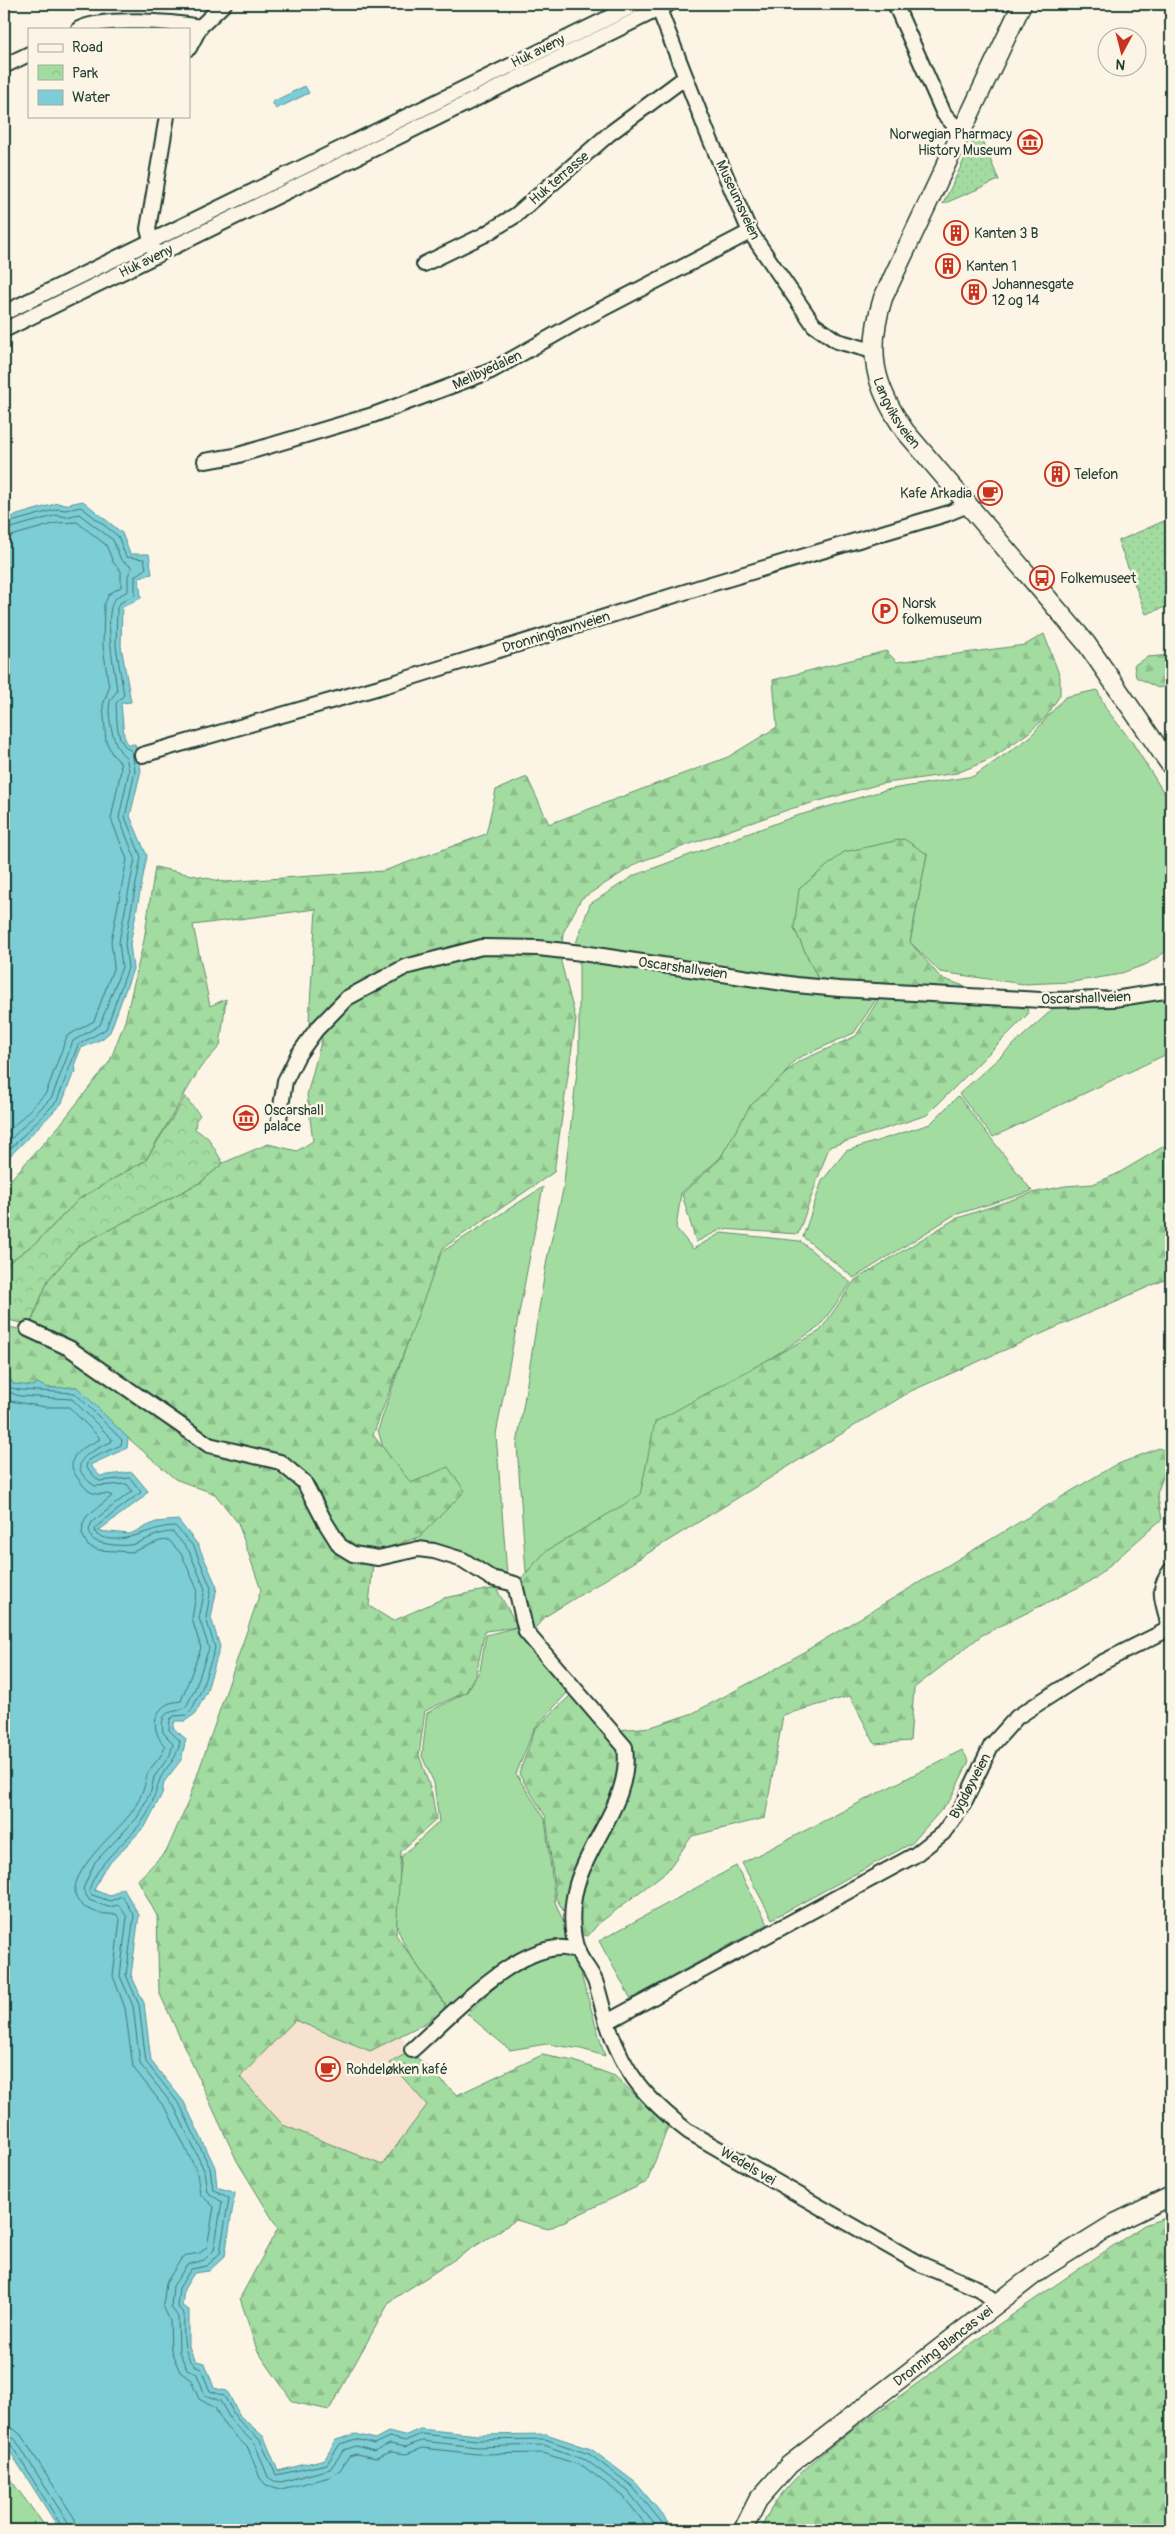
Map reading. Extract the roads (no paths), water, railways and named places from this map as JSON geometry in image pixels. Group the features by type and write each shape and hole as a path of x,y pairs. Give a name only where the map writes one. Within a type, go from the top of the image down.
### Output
{"street":[{"path":"190,46 200,27 224,4"},
{"name":"Huk aveny","path":"4,313 416,110 637,4"},
{"path":"895,4 944,114 954,125 963,130"},
{"name":"Langviksveien","path":"1022,4 883,298 876,326 873,351 879,384 893,414 917,446 1086,643 1171,766"},
{"name":"Huk aveny","path":"4,330 508,84 662,5"},
{"name":"Museumsveien","path":"662,5 686,79 750,232 814,325 837,341 873,351"},
{"path":"84,28 112,23 159,20 200,27"},
{"name":"Huk aveny","path":"576,33 582,47"},
{"path":"4,66 28,54"},
{"name":"Huk aveny","path":"500,69 508,84"},
{"name":"Huk terrasse","path":"424,264 484,235 516,216 609,134 679,82 686,79"},
{"path":"416,110 424,125"},
{"path":"157,256 150,242 148,229 167,118"},
{"path":"329,153 337,167"},
{"path":"235,200 241,214"},
{"name":"Mellbyedalen","path":"205,462 235,456 373,415 491,371 578,321 750,232"},
{"path":"45,293 51,308"},
{"name":"Dronninghavnveien","path":"142,755 390,684 704,586 946,514 968,505"},
{"name":"Oscarshallveien","path":"280,1119 285,1081 298,1055 316,1030 347,998 405,967 482,947 538,948 582,953 839,989 1041,1000 1114,999 1171,990"},
{"name":"Wedels vei","path":"28,1329 69,1348 209,1445 280,1462 304,1482 324,1522 340,1546 353,1554 378,1558 418,1549 434,1551 463,1560 492,1578 515,1584 526,1632 616,1734 625,1747 627,1765 621,1793 577,1884 572,1912 578,1951 595,1981 620,2057 636,2084 666,2114 689,2132 918,2263 979,2289 998,2303"},
{"name":"Bygdøyveien","path":"607,2022 915,1855 943,1833 962,1807 991,1746 1017,1717 1101,1663 1164,1631 1168,1625 1162,1605 1162,1586 1171,1570"},
{"path":"412,2050 503,1971 540,1952 560,1947 578,1951"},
{"name":"Dronning Blancas vei","path":"743,2530 758,2500 790,2465 1043,2268 1093,2236 1171,2196"}],"water":[{"path":"305,86 309,93 276,109 272,102"},
{"path":"83,501 122,533 130,554 149,554 152,574 139,577 141,598 122,607 121,646 131,702 121,703 124,736 128,745 135,744 141,770 130,816 147,856 130,944 133,969 110,1032 102,1039 81,1048 75,1063 76,1072 73,1074 62,1103 4,1162 4,519 58,503 64,505"},
{"path":"4,1377 11,1380 13,1384 33,1386 37,1383 48,1388 77,1387 128,1438 127,1448 90,1465 100,1476 132,1472 148,1491 141,1499 98,1531 130,1534 156,1522 178,1520 198,1545 217,1587 211,1618 220,1647 206,1693 195,1714 185,1721 175,1721 173,1728 186,1739 181,1760 164,1782 162,1794 146,1825 104,1869 94,1890 110,1896 123,1888 139,1915 131,1975 144,2003 151,2061 184,2102 215,2167 217,2187 235,2193 225,2256 209,2271 194,2273 184,2289 182,2306 189,2310 189,2348 196,2361 205,2363 214,2388 227,2391 240,2416 264,2437 278,2471 325,2459 336,2440 356,2434 375,2439 388,2432 404,2436 420,2429 478,2435 546,2434 591,2449 636,2483 675,2530 60,2530 4,2442"}],"place":[{"name":"Norwegian Pharmacy History Museum","path":"1030,142"},
{"name":"Kanten 3 B","path":"956,233"},
{"name":"Kanten 1","path":"948,266"},
{"name":"Johannesgate 12 og 14","path":"974,292"},
{"name":"Telefon","path":"1057,474"},
{"name":"Kafe Arkadia","path":"990,493"},
{"name":"Folkemuseet","path":"1042,578"},
{"name":"Norsk folkemuseum","path":"885,611"},
{"name":"Oscarshall palace","path":"246,1118"},
{"name":"Rohdeløkken kafé","path":"328,2069"}]}
